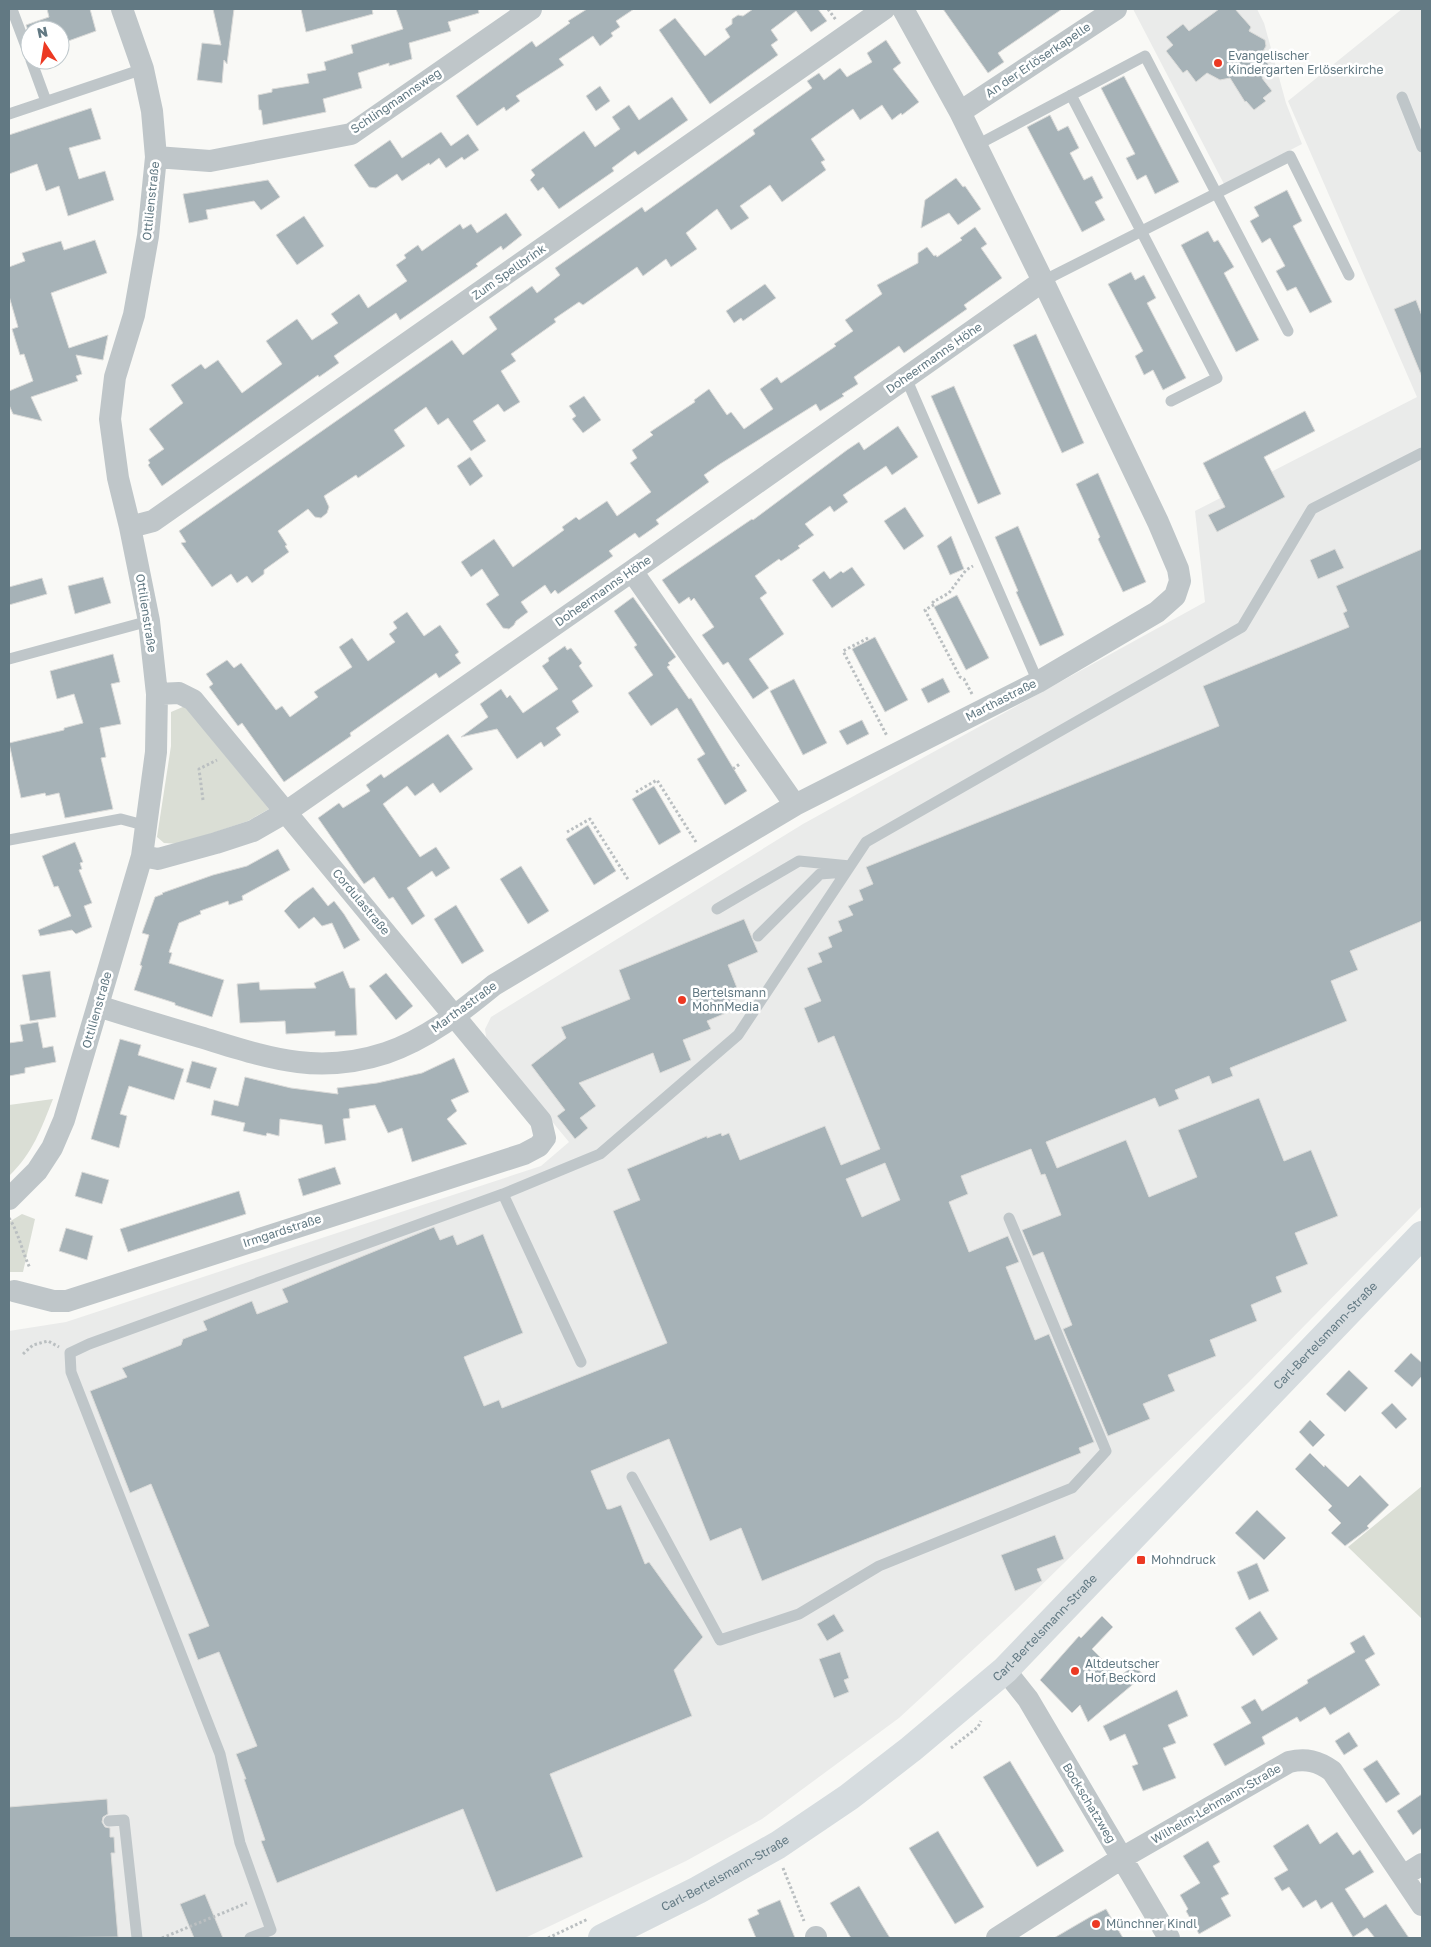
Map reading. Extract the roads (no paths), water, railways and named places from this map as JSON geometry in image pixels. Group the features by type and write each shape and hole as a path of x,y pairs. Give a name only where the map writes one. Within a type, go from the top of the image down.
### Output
{"main road":[{"name":"Carl-Bertelsmann-Straße","path":"597,1928 698,1890 778,1845 865,1785 1005,1670 1422,1235"}],"street":[{"name":"Ottilienstraße","path":"9,1199 37,1171 52,1148 64,1120 142,856 156,752 157,694 149,621 118,478 110,419 115,377 134,315 148,236 156,157 152,111 143,69 122,9"},
{"name":"Schlingmannsweg","path":"156,157 210,161 351,134 531,9"},
{"name":"Zum Spellbrink","path":"130,527 153,521 884,9"},
{"path":"903,9 977,145 1043,281"},
{"name":"An der Erlöserkapelle","path":"960,112 1116,9"},
{"name":"Doheermanns Höhe","path":"142,856 158,859 216,843 253,831 286,812 1043,281"},
{"name":"Marthastraße","path":"98,1006 257,1055 296,1063 340,1064 386,1053 419,1038 456,1016 494,985 795,805 1038,682 1157,612 1175,596 1180,581 1178,569 1043,281"},
{"path":"632,571 795,805"},
{"name":"Cordulastraße","path":"157,694 179,693 193,700 541,1121 545,1138"},
{"name":"Irmgardstraße","path":"14,1291 53,1301 67,1301 524,1154 539,1146 545,1138"},
{"name":"Bockschatzweg","path":"1005,1670 1028,1699 1169,1938"},
{"name":"Wilhelm-Lehmann-Straße","path":"998,1938 1122,1858 1289,1762 1301,1760 1322,1764 1332,1771 1422,1905"},
{"path":"1403,1876 1422,1864"}],"lane":[{"path":"14,12 20,30"},
{"path":"977,145 1145,56 1288,331"},
{"path":"9,114 143,69"},
{"path":"34,70 46,101"},
{"path":"1071,95 1217,378 1171,401"},
{"path":"1402,97 1422,147"},
{"path":"1043,281 1290,156 1349,275"},
{"path":"906,378 1038,682"},
{"path":"250,1938 271,1930 240,1843 220,1754 71,1372 70,1353 89,1344 503,1194 600,1154 738,1035 866,842 1242,626 1312,509 1422,453"},
{"path":"9,659 149,621"},
{"path":"9,840 121,819 147,826"},
{"path":"717,909 799,861 848,869"},
{"path":"758,936 820,874 848,869"},
{"path":"503,1194 581,1362"},
{"path":"632,1477 720,1640 798,1614 879,1566 1072,1488 1106,1451 1009,1218"},
{"path":"109,1821 124,1820 137,1938"}],"place":[{"name":"Evangelischer Kindergarten Erlöserkirche","path":"1218,63"},
{"name":"Bertelsmann MohnMedia","path":"682,1000"},
{"name":"Mohndruck","path":"1141,1560"},
{"name":"Altdeutscher Hof Beckord","path":"1075,1671"},
{"name":"Münchner Kindl","path":"1096,1924"}]}
